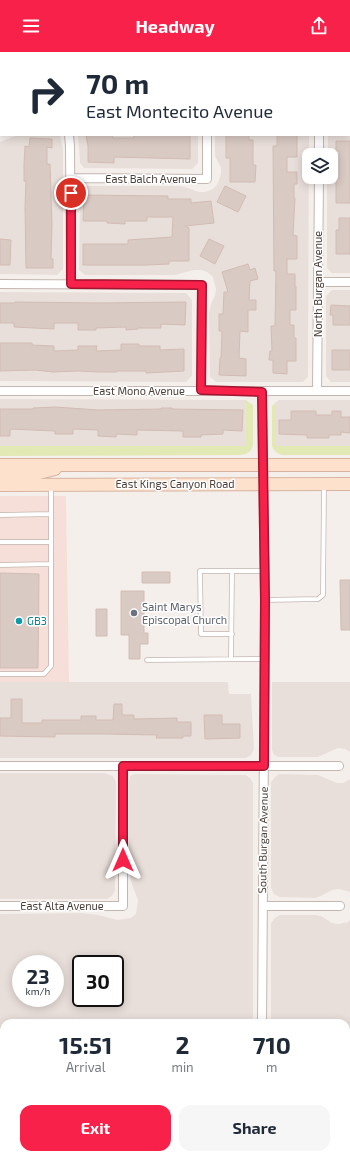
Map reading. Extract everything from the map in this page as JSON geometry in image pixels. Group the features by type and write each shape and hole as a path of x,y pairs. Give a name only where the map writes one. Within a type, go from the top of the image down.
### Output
{"main road":[{"name":"East Kings Canyon Road","path":"0,465 350,465"},
{"path":"0,474 35,474 70,465"},
{"name":"East Kings Canyon Road","path":"0,485 350,484"}],"street":[{"path":"69,136 71,178 71,284"},
{"name":"East Balch Avenue","path":"71,178 207,179 207,136"},
{"path":"319,136 319,148"},
{"name":"North Burgan Avenue","path":"317,391 319,184"},
{"path":"318,282 350,282"},
{"path":"0,284 202,285 201,390"},
{"name":"East Mono Avenue","path":"0,391 350,391"},
{"path":"262,392 262,465"},
{"name":"South Burgan Avenue","path":"262,465 265,600 262,1019"},
{"path":"0,766 339,766"},
{"name":"East Alta Avenue","path":"0,906 123,906 123,766"},
{"path":"263,906 340,906"}],"lane":[{"path":"0,674 44,674 51,666 51,484"},
{"path":"265,600 318,600 323,595 324,484"},
{"path":"0,515 51,514"},
{"path":"0,542 51,542"},
{"path":"0,565 51,564"},
{"path":"232,634 201,634 200,571 264,571"},
{"path":"231,660 232,571"},
{"path":"147,660 265,659"}],"shaded area":[{"path":"15,136 60,136 63,148 63,269 57,275 0,274 0,142"},
{"path":"78,136 198,136 198,163 192,169 84,168 80,163"},
{"path":"215,136 309,136 309,148 302,148 302,184 309,184 308,377 303,382 216,382 210,377 209,313 216,289 213,277 207,272 194,270 175,275 85,275 79,270 80,191 85,186 179,186 199,192 205,192 213,189 217,185 221,174 221,168 215,156"},
{"path":"328,136 350,136 350,273 332,273 327,268 327,184 338,184 338,148 328,148"},
{"path":"332,290 350,290 350,382 331,382 326,376 326,296"},
{"path":"0,292 186,293 192,300 192,376 186,382 0,381"},
{"path":"0,399 246,400 245,446 0,446"},
{"path":"279,400 350,400 350,446 276,446 276,402"},
{"path":"0,496 66,496 69,682 0,682"},
{"path":"0,682 228,682 229,694 251,694 254,749 251,755 246,758 0,758"},
{"path":"272,682 350,682 350,752 345,749 338,748 318,757 279,757 274,755 272,750"},
{"path":"0,773 104,773 113,776 116,782 115,890 112,896 107,899 0,899"},
{"path":"135,774 246,775 250,778 253,783 253,1019 0,1019 0,914 81,913 118,920 131,918 136,914 138,900 132,885 129,870 130,776"},
{"path":"279,774 318,775 337,783 343,783 350,779 350,892 339,889 332,890 315,898 280,897 274,894 271,888 271,782"},
{"path":"280,915 315,915 321,916 332,923 339,924 350,920 350,1019 271,1019 271,923"}],"green space":[{"path":"246,400 253,405 253,445 250,451 245,454 0,456 0,446 245,446"},
{"path":"276,402 276,446 350,446 350,455 282,455 274,451 272,446 272,406"}],"building":[{"path":"86,136 134,138 134,136 190,136 190,159 114,157 114,163 88,162"},
{"path":"226,136 249,136 249,140 253,140 253,165 256,165 255,182 230,182 230,158 226,158"},
{"path":"277,136 297,136 297,157 287,157 287,172 297,172 297,184 294,184 295,198 293,235 297,236 297,259 287,259 287,274 295,274 296,310 290,310 290,325 294,325 294,338 296,338 296,361 287,361 287,374 273,373 273,360 269,360 270,351 272,351 271,326 275,326 276,271 274,271 273,146 277,146"},
{"path":"30,138 52,139 52,148 47,147 47,164 50,164 52,225 51,259 53,259 53,268 26,268 26,181 24,181 24,164 25,146 29,147"},
{"path":"336,141 350,141 350,203 336,203 336,184 338,184 339,179 339,151 338,148 336,148"},
{"path":"225,186 246,196 238,212 217,202"},
{"path":"84,195 168,196 168,199 191,199 191,203 211,201 214,223 185,226 189,228 189,261 169,261 169,264 147,265 83,265 83,244 128,244 128,240 172,237 173,217 147,217 147,221 125,221 125,224 107,223 107,221 83,221"},
{"path":"339,218 350,218 350,254 336,254 336,230 339,230"},
{"path":"0,239 11,240 10,265 0,265"},
{"path":"209,239 224,246 215,264 200,256"},
{"path":"248,264 250,270 255,268 258,279 250,281 249,300 256,300 256,310 248,310 248,332 240,331 239,358 246,359 246,376 219,375 222,331 219,331 219,314 223,314 224,292 228,292 222,272"},
{"path":"186,302 185,325 161,324 161,328 138,328 126,330 126,327 78,330 78,323 54,323 54,329 14,327 14,323 0,323 0,303"},
{"path":"331,305 350,306 350,325 333,325 333,315 330,315"},
{"path":"0,343 32,343 32,345 54,346 54,351 78,350 78,346 97,346 96,351 121,350 121,344 160,346 160,350 184,349 184,371 146,373 146,371 0,371"},
{"path":"332,350 350,350 350,370 332,370"},
{"path":"55,407 98,410 172,408 243,410 242,431 223,430 223,434 201,435 201,437 183,437 183,431 137,430 137,435 116,434 116,437 98,436 98,430 73,429 73,434 55,434 55,431 10,429 10,436 0,436 0,409"},
{"path":"291,411 316,411 316,415 332,415 332,411 341,411 341,417 350,417 350,433 341,432 341,435 329,435 329,438 307,438 307,435 279,434 279,420 291,420"},
{"path":"142,572 170,572 170,583 142,583"},
{"name":"GB3","path":"0,573 39,574 38,668 0,668"},
{"path":"340,580 350,580 350,630 341,630"},
{"path":"121,591 144,591 144,633 148,633 148,644 140,644 140,659 129,659 129,635 121,635"},
{"path":"96,609 107,609 107,636 96,636"},
{"path":"11,699 22,699 22,723 42,723 42,720 81,720 81,716 96,716 96,720 113,720 114,704 122,704 122,715 134,715 134,719 177,718 177,722 191,722 191,736 183,736 183,738 156,738 157,735 55,734 55,737 0,736 0,718 11,718"},
{"path":"204,715 222,715 222,724 240,724 240,738 205,739"}],"place":[{"name":"Saint Marys Episcopal Church","path":"134,613"},
{"name":"GB3","path":"19,621"}],"route":[{"path":"71,193 71,284 202,285 201,390 262,392 265,600 264,766 123,766 123,860"}]}
